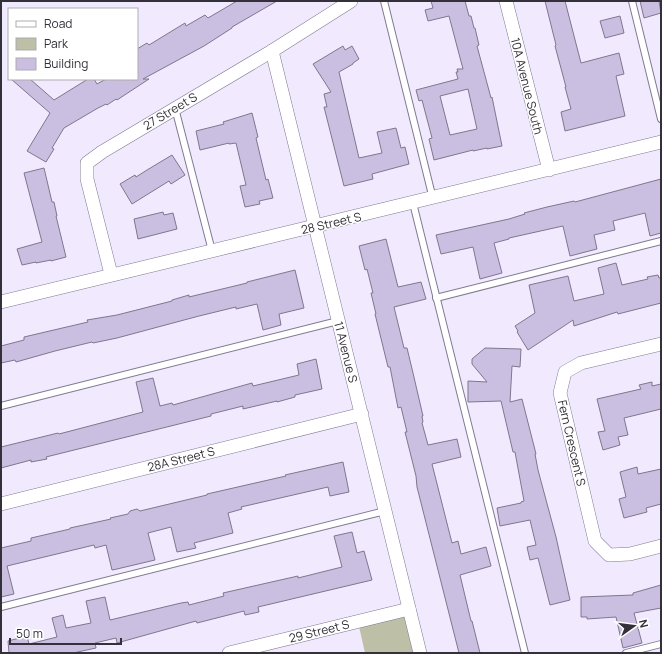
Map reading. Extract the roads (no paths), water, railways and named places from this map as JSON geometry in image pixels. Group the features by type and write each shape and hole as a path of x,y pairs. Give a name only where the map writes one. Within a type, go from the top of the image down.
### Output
{"street":[{"name":"27 Street S","path":"111,274 87,180 88,163 102,152 272,51 351,1"},
{"name":"10A Avenue South","path":"506,1 548,170"},
{"name":"11 Avenue S","path":"272,51 420,653"},
{"name":"28 Street S","path":"1,302 111,274 413,204 661,142"},
{"name":"Fern Crescent S","path":"661,344 581,363 565,372 560,393 595,541 609,555 630,554 661,546"},
{"name":"28A Street S","path":"1,504 362,414"},
{"name":"29 Street S","path":"229,653 409,609"}],"lane":[{"path":"384,1 434,198"},
{"path":"632,1 661,119"},
{"path":"175,108 212,250"},
{"path":"413,204 525,653"},
{"path":"436,298 661,241"},
{"path":"1,406 338,321"},
{"path":"1,607 385,511"},
{"path":"626,653 661,644"}]}
